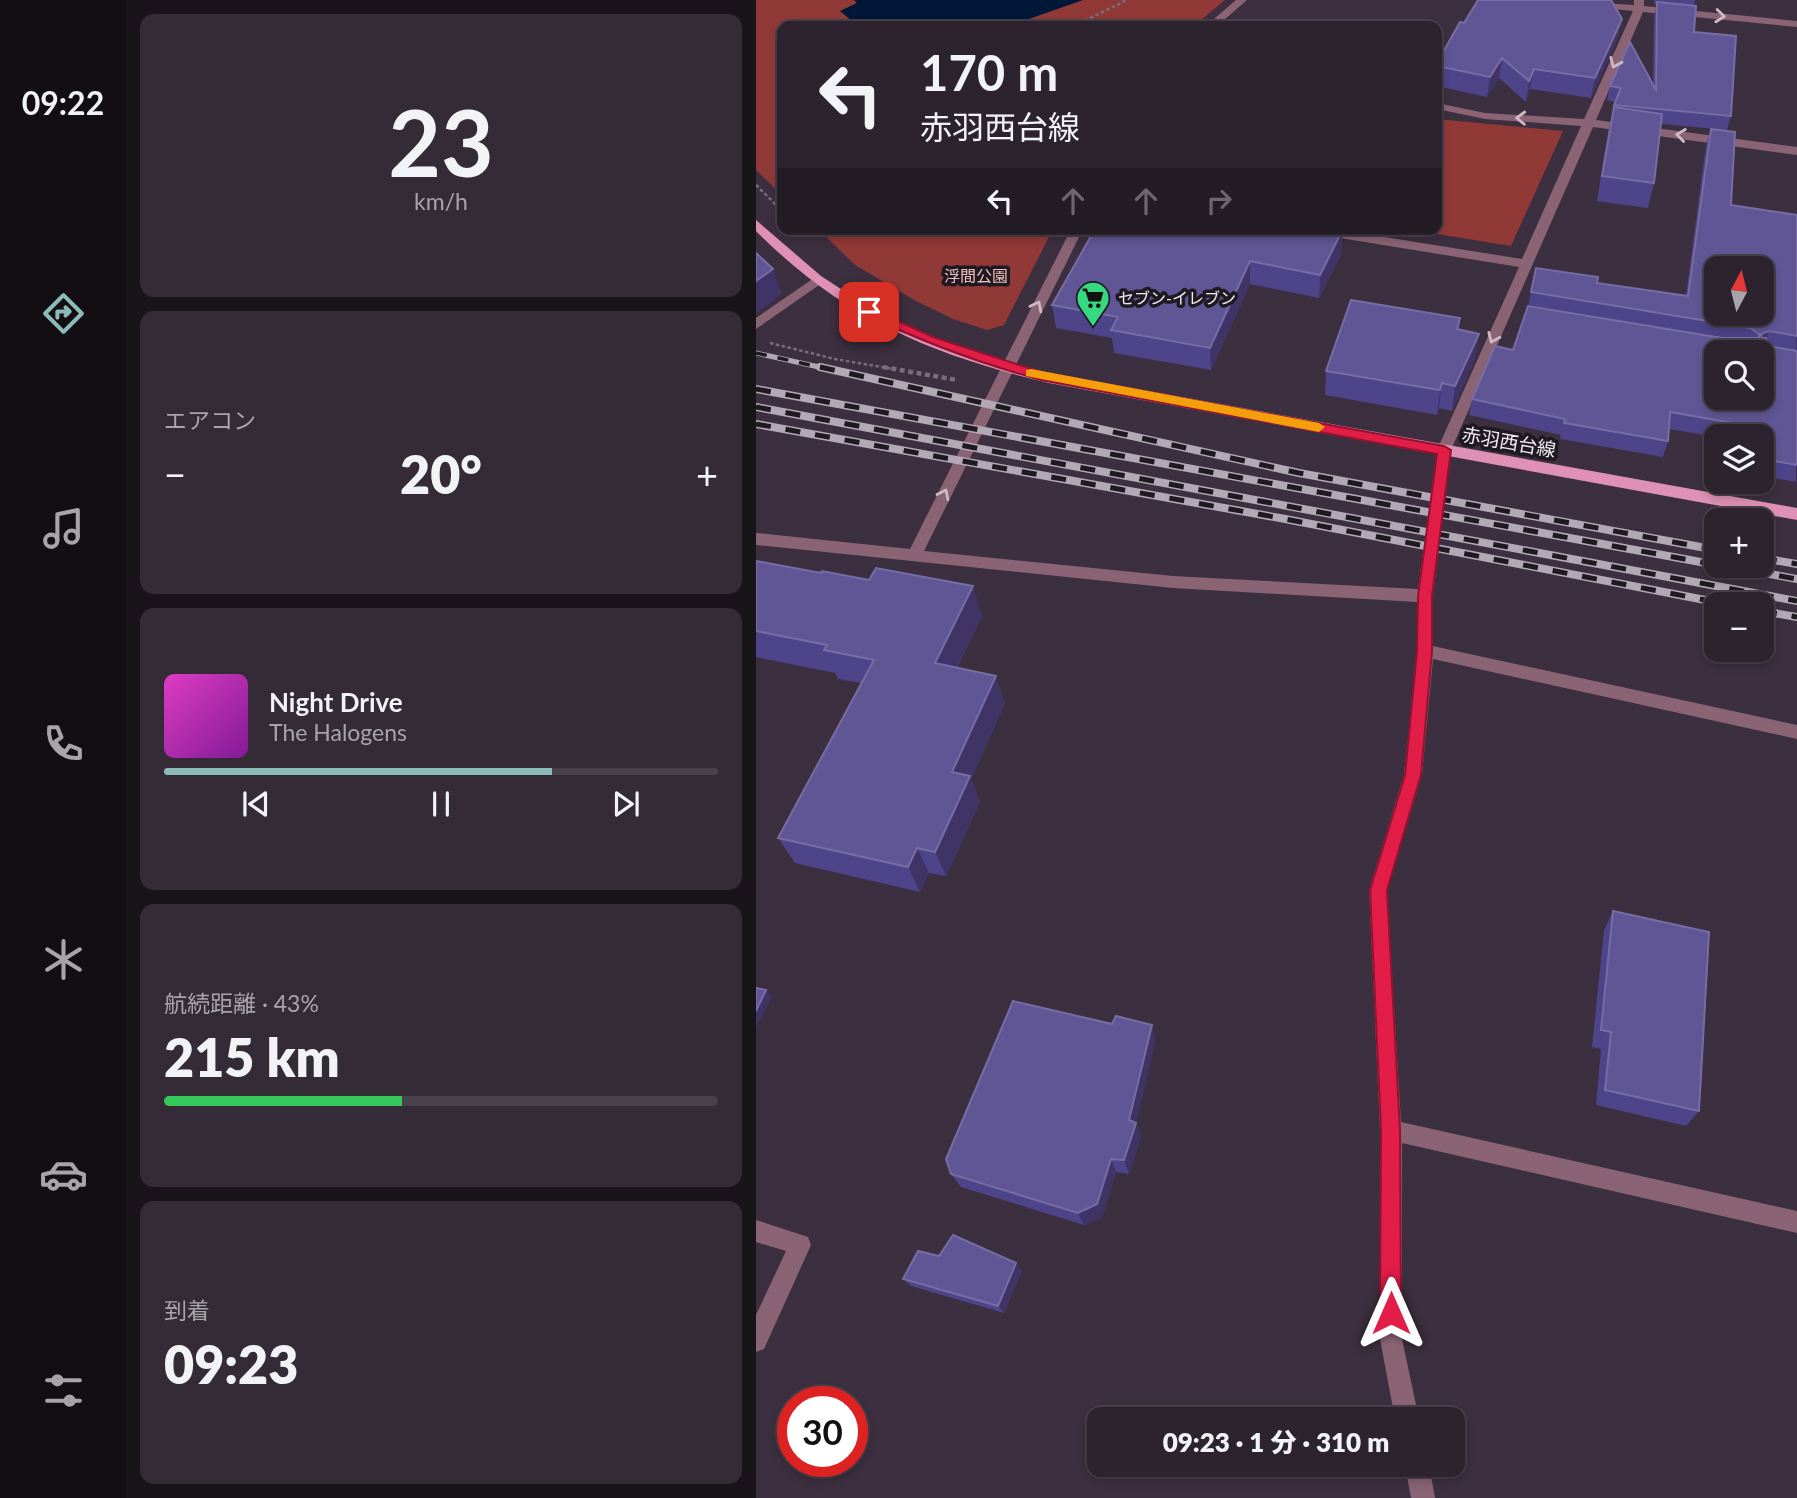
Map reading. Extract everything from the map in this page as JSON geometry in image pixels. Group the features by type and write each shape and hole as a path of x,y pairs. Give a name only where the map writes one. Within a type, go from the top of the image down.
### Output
{"main road":[{"name":"赤羽西台線","path":"756,224 817,280 888,322 929,340 1006,367 1049,378 1797,514"}],"street":[{"path":"1217,21 1242,0"},
{"path":"1555,0 1639,4 1797,24"},
{"path":"1405,1407 1391,1339 1391,1130 1378,890 1413,775 1425,651 1425,596 1444,450 1511,313 1527,264 1639,4"},
{"path":"1442,107 1485,116 1589,123 1797,151"},
{"path":"914,556 1074,235"},
{"path":"1346,235 1527,264"},
{"path":"756,326 817,280"},
{"path":"756,539 1173,582 1425,596"},
{"path":"1425,651 1797,732"},
{"path":"1391,1130 1797,1222"},
{"path":"756,1231 800,1245 756,1341"},
{"path":"1419,1477 1423,1498"}],"path":[{"path":"1084,21 1127,0"},
{"path":"756,185 777,206"},
{"path":"769,343 835,359 964,382"}],"green space":[{"path":"756,0 1225,0 1200,21 777,21 777,190 756,170"},
{"path":"1442,119 1563,131 1511,246 1442,235"},
{"name":"浮間公園","path":"824,235 1050,235 1004,325 987,330 953,319 916,301 855,265"}],"water":[{"path":"854,0 1083,0 1023,21 852,21 840,11 857,3"}],"building":[{"path":"1478,0 1611,0 1622,19 1595,78 1534,69 1529,81 1502,58 1490,77 1442,67 1442,54 1460,22 1464,23"},
{"path":"1657,2 1696,6 1694,32 1736,36 1731,116 1614,105 1621,88 1610,86 1630,42 1656,90"},
{"path":"1614,107 1662,114 1654,183 1602,176"},
{"path":"1711,129 1735,132 1731,205 1797,215 1797,336 1769,331 1761,334 1766,340 1704,340 1704,410 1774,410 1774,347 1797,351 1797,465 1774,461 1774,424 1738,424 1670,412 1668,441 1564,423 1565,419 1472,399 1495,346 1513,350 1528,306 1722,338 1759,338 1759,334 1750,328 1738,326 1774,326 1774,256 1704,256 1704,320 1531,292 1536,268 1598,277 1597,283 1688,296"},
{"path":"1092,235 1340,235 1320,275 1250,261 1210,348 1111,330 1118,317 1052,305"},
{"path":"756,253 773,269 756,281"},
{"path":"1351,300 1460,318 1457,329 1479,334 1455,386 1442,383 1440,390 1326,371"},
{"path":"756,561 869,580 876,568 973,586 935,663 996,676 952,772 970,776 935,852 917,848 908,867 778,838 874,660 824,650 827,645 756,631"},
{"path":"1613,911 1709,932 1699,1111 1605,1090 1611,1032 1601,1030"},
{"path":"756,988 766,990 756,1011"},
{"path":"1013,1001 1112,1024 1116,1016 1152,1025 1129,1120 1136,1123 1124,1160 1111,1159 1097,1204 1078,1213 951,1174 946,1159"},
{"path":"953,1235 1016,1263 998,1306 903,1279 918,1251 939,1256"}],"railway":[{"path":"756,353 828,369"},
{"path":"820,367 1299,473 1704,548"},
{"path":"756,389 1704,563"},
{"path":"756,407 1797,601"},
{"path":"756,424 1280,518 1704,600"},
{"path":"1774,560 1797,564"},
{"path":"1774,575 1797,579"},
{"path":"1774,613 1797,617"}],"slow traffic":[{"path":"1031,373 1319,427"}],"place":[{"name":"セブン-イレブン","path":"1093,328"}],"route":[{"path":"869,312 929,340 974,357 1041,376 1444,450 1425,596 1425,651 1413,775 1378,890 1391,1130 1391,1313"}]}
